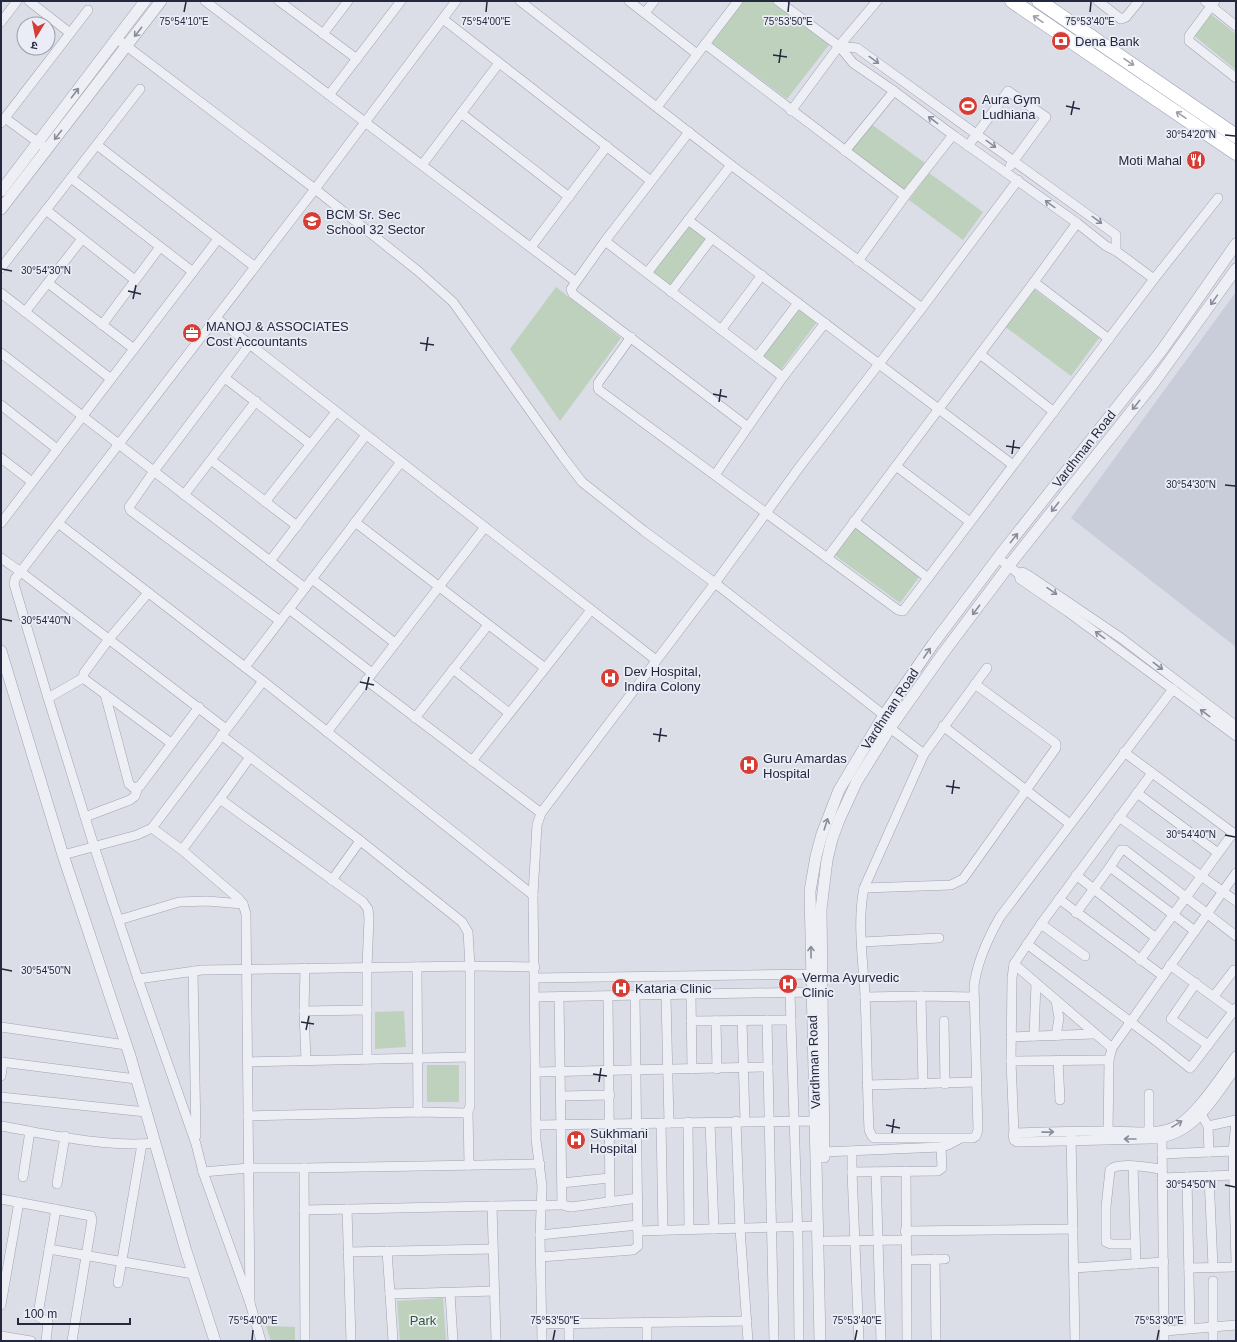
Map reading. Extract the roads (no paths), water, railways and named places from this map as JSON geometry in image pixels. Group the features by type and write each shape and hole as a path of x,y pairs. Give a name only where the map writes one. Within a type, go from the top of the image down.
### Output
{"main road":[{"path":"1012,1 1236,153"},
{"path":"1039,1 1236,136"}],"street":[{"path":"1,22 17,1"},
{"path":"29,1 70,33"},
{"path":"1,191 145,1"},
{"path":"1,209 162,1"},
{"path":"205,1 575,281"},
{"path":"279,1 357,59"},
{"path":"323,34 348,1"},
{"path":"329,95 401,1"},
{"path":"261,1341 250,1303 203,1172 196,1144 138,979 94,846 14,584 15,579 315,189 456,1"},
{"path":"520,1 731,165 922,308"},
{"path":"629,1 697,54"},
{"path":"645,13 654,1"},
{"path":"657,107 738,1"},
{"path":"778,1 839,46 853,63 894,90 968,146 1018,180 1106,246 1116,251 1154,279"},
{"path":"791,111 839,46 877,1"},
{"path":"1098,1 1121,19 1126,17 1139,1"},
{"path":"1236,26 1210,3 1189,36 1189,41 1236,78"},
{"path":"47,149 3,121 88,10"},
{"path":"443,19 651,181"},
{"path":"116,38 315,189 418,271 453,302 459,308 562,456 582,482 644,531 715,583 884,716 924,754"},
{"path":"705,44 904,196"},
{"path":"839,46 857,48 1116,235 1116,251"},
{"path":"422,165 499,63"},
{"path":"1,268 140,89"},
{"path":"845,151 894,90"},
{"path":"968,146 1008,91 1046,117 1006,172"},
{"path":"461,113 569,197"},
{"path":"688,132 575,281 571,289 573,294 748,427"},
{"path":"858,261 904,196 953,135"},
{"path":"97,145 255,267"},
{"path":"531,247 607,146"},
{"path":"647,273 731,165"},
{"path":"71,178 192,272"},
{"path":"542,1341 540,1235 542,1186 536,1140 533,895 537,825 541,813 715,583 801,465 880,364 1018,180"},
{"path":"631,337 598,383 598,388 826,558 903,611 1154,279 1218,198"},
{"path":"46,210 136,280"},
{"path":"688,220 1013,465"},
{"path":"826,558 1077,223"},
{"path":"671,292 712,238"},
{"path":"25,312 82,239"},
{"path":"1,523 218,239"},
{"path":"605,241 783,377"},
{"name":"Vardhman Road","path":"820,1341 818,1226 820,1121 817,974 810,891 816,856 822,834 838,790 884,716 933,644 998,558 1162,350 1236,244"},
{"path":"102,325 160,247"},
{"name":"Vardhman Road","path":"828,1341 823,1152 812,992 817,974 827,860 832,839 839,820 857,781 892,725 944,652 1008,566 1153,384 1236,269"},
{"path":"721,330 762,275"},
{"path":"1034,282 1109,339"},
{"path":"48,283 134,349"},
{"path":"1,293 111,380"},
{"path":"757,357 798,303"},
{"path":"216,318 656,660"},
{"path":"715,475 783,377 825,323"},
{"path":"250,344 226,378 154,471 130,504 129,508 131,511 280,621"},
{"path":"1,352 305,588"},
{"path":"980,354 1054,412"},
{"path":"226,378 310,444"},
{"path":"184,495 256,401"},
{"path":"1,405 57,449"},
{"path":"265,502 336,412"},
{"path":"270,561 366,435"},
{"path":"1,458 32,482"},
{"path":"211,460 296,526"},
{"path":"245,667 401,462"},
{"path":"896,466 970,522"},
{"path":"854,521 928,578"},
{"path":"355,522 545,668"},
{"path":"58,523 263,681 533,895"},
{"path":"327,732 485,527"},
{"path":"1,558 199,707 250,757 360,841 464,925 468,932 470,966 470,1106 468,1111 469,1165"},
{"path":"998,558 1019,574 1020,579 1068,612 1236,736"},
{"path":"1019,574 1022,572 1028,575 1114,634 1236,726"},
{"path":"312,579 395,643"},
{"path":"48,698 83,678 84,673 108,639 148,593"},
{"path":"289,609 372,672"},
{"path":"472,761 590,610"},
{"path":"415,718 488,624"},
{"path":"1,651 63,855 126,1045 215,1341"},
{"path":"987,668 943,726 924,754 864,888 861,907 867,1085 869,1130 874,1138 973,1138 977,1134 974,997 976,972 987,942 1000,917 1173,689"},
{"path":"453,669 509,713"},
{"path":"83,678 171,744"},
{"path":"366,680 541,813"},
{"path":"63,855 137,834 152,828 263,681"},
{"path":"864,888 951,885 963,879 1056,748 1056,744 975,684"},
{"path":"105,694 129,784 134,788 138,788"},
{"path":"85,816 130,800 135,796 138,788 199,707"},
{"path":"943,726 1070,824"},
{"path":"1124,752 1234,834 1218,853 1140,960"},
{"path":"182,850 250,757"},
{"path":"1152,773 1041,924 1014,964 1012,978 1011,1037 1014,1133 1071,1136 1108,1135 1163,1130 1179,1124 1201,1102 1236,1056"},
{"path":"1137,793 1218,853"},
{"path":"220,799 332,880 360,898 368,909 368,1059"},
{"path":"1119,818 1202,876 1236,902"},
{"path":"152,828 182,850 239,899 243,904 246,914 250,1303"},
{"path":"332,880 360,841"},
{"path":"1076,912 1122,850 1125,850 1236,936"},
{"path":"1110,867 1195,931"},
{"path":"1108,1135 1109,1060 1112,1048 1236,873"},
{"path":"1076,876 1156,938"},
{"path":"1059,900 1163,976"},
{"path":"119,920 179,902 207,901 243,904"},
{"path":"1041,924 1085,956"},
{"path":"862,942 939,938"},
{"path":"1027,944 1190,1068 1235,1010 1170,965"},
{"path":"1014,964 1112,1048"},
{"path":"138,979 193,971 247,969 470,966 535,967"},
{"path":"418,967 418,1112"},
{"path":"305,968 304,1011 306,1060"},
{"path":"1214,996 1234,970"},
{"path":"193,971 196,1144"},
{"path":"535,978 817,974"},
{"path":"1034,1036 1036,983"},
{"path":"1196,983 1171,1019 1208,1045"},
{"path":"535,997 666,996 812,992"},
{"path":"790,993 799,1341"},
{"path":"691,995 692,1069"},
{"path":"608,996 610,1202"},
{"path":"541,1257 633,1250 638,1246 635,996"},
{"path":"663,1230 667,1070 666,996"},
{"path":"865,998 921,996 974,997"},
{"path":"921,996 923,1084"},
{"path":"559,997 562,1201 564,1205"},
{"path":"1056,1001 1059,1018 1056,1036"},
{"path":"304,1011 367,1010"},
{"path":"767,1020 774,1341"},
{"path":"691,1022 791,1020"},
{"path":"716,1021 717,1068"},
{"path":"742,1021 740,1228 748,1341"},
{"path":"944,1021 945,1084"},
{"path":"1,1027 126,1045"},
{"path":"1011,1037 1094,1034"},
{"path":"248,1062 469,1057"},
{"path":"1058,1060 1060,1100"},
{"path":"1011,1061 1109,1060"},
{"path":"1,1076 2,1062 136,1079"},
{"path":"536,1072 768,1067"},
{"path":"1108,1135 1162,1139 1180,1132 1201,1114 1236,1068"},
{"path":"867,1085 977,1082"},
{"path":"1149,1094 1149,1131"},
{"path":"561,1096 610,1095"},
{"path":"1,1097 146,1112"},
{"path":"248,1116 468,1111"},
{"path":"1201,1114 1208,1126 1209,1152"},
{"path":"536,1125 794,1120 820,1121"},
{"path":"1208,1126 1236,1121 1233,1152 1235,1163 1236,1263"},
{"path":"688,1122 689,1229"},
{"path":"710,1122 714,1229"},
{"path":"1,1126 114,1143 155,1143"},
{"path":"22,1177 30,1130"},
{"path":"57,1184 65,1136"},
{"path":"1071,1136 1075,1341"},
{"path":"823,1152 941,1147 960,1138"},
{"path":"1162,1139 1164,1341"},
{"path":"118,1283 142,1144"},
{"path":"852,1172 940,1170 942,1168 941,1147"},
{"path":"852,1151 854,1240 859,1341"},
{"path":"1162,1154 1233,1152"},
{"path":"203,1172 249,1168 540,1164"},
{"path":"1136,1244 1107,1244 1105,1240 1108,1173 1111,1168 1133,1166 1162,1174 1187,1177 1234,1175"},
{"path":"1133,1166 1136,1264"},
{"path":"304,1168 305,1341"},
{"path":"906,1171 905,1236 907,1341"},
{"path":"876,1172 880,1341"},
{"path":"1209,1176 1213,1267"},
{"path":"1187,1177 1190,1328"},
{"path":"562,1183 610,1178"},
{"path":"304,1210 541,1205 564,1205 571,1207 638,1198"},
{"path":"1,1199 91,1216 92,1220 87,1254 72,1341"},
{"path":"1,1305 5,1253 19,1202"},
{"path":"492,1206 496,1341"},
{"path":"46,1341 48,1322 38,1314 56,1209"},
{"path":"347,1209 351,1341"},
{"path":"540,1235 638,1228 663,1230 818,1226"},
{"path":"826,1241 878,1240 905,1236 1074,1229"},
{"path":"49,1249 87,1254 194,1274"},
{"path":"348,1252 493,1249"},
{"path":"387,1251 393,1341"},
{"path":"906,1260 940,1259 936,1341"},
{"path":"1074,1268 1164,1262"},
{"path":"1189,1268 1236,1267"},
{"path":"1213,1281 1213,1341"},
{"path":"390,1294 495,1291"},
{"path":"450,1293 453,1341"},
{"path":"542,1324 747,1321"},
{"path":"647,1322 647,1341"},
{"path":"568,1341 569,1324"},
{"path":"1165,1331 1236,1324"},
{"path":"1,1336 31,1341"}],"place":[{"name":"Dena Bank","path":"1061,41"},
{"name":"Aura Gym Ludhiana","path":"968,106"},
{"name":"Moti Mahal","path":"1196,160"},
{"name":"BCM Sr. Sec School 32 Sector","path":"312,221"},
{"name":"MANOJ & ASSOCIATES Cost Accountants","path":"192,333"},
{"name":"Dev Hospital, Indira Colony","path":"610,678"},
{"name":"Guru Amardas Hospital","path":"749,765"},
{"name":"Verma Ayurvedic Clinic","path":"788,984"},
{"name":"Kataria Clinic","path":"621,988"},
{"name":"Sukhmani Hospital","path":"576,1140"}],"park label":[{"name":"Park","path":"423,1320"}]}
